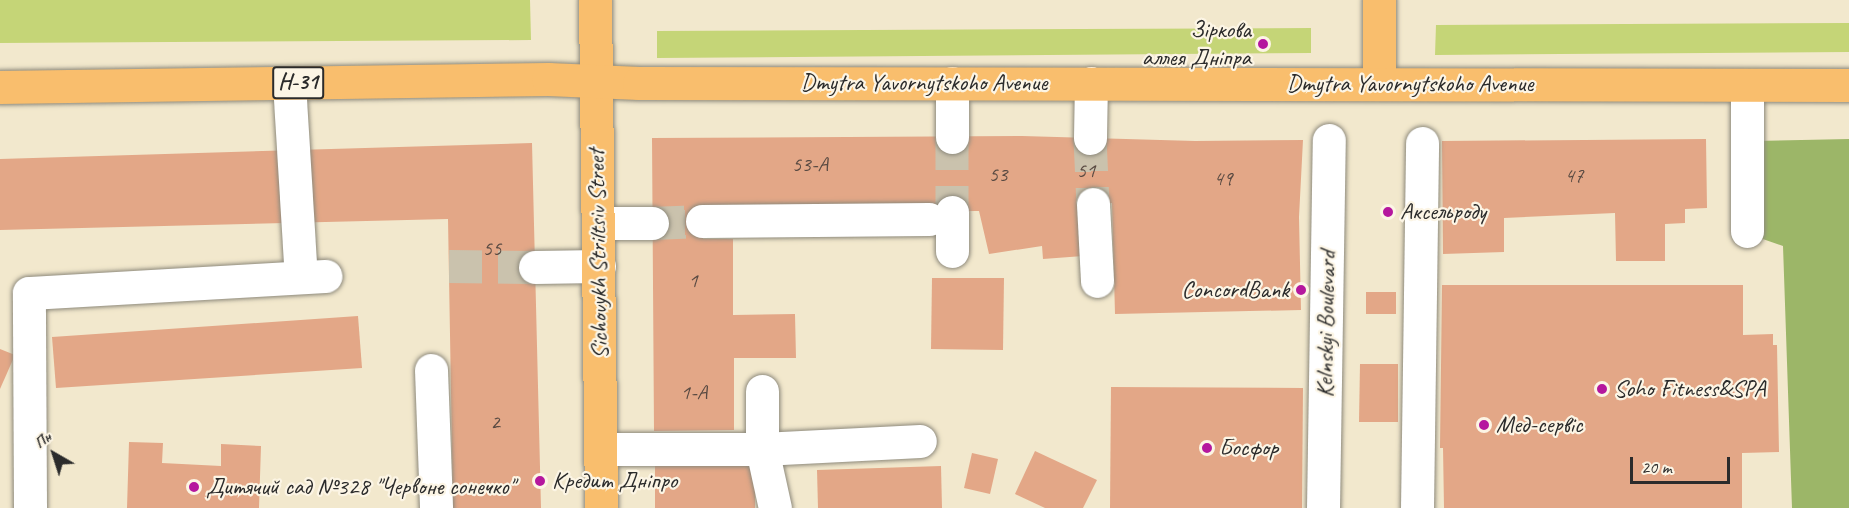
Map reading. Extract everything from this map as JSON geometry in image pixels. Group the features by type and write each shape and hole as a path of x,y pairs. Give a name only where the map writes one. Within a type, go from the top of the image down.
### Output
{"main road":[{"name":"Sichovykh Striltsiv Street","path":"595,0 601,508"},
{"path":"1379,0 1379,83"},
{"name":"Dmytra Yavornytskoho Avenue","path":"0,87 549,79 1849,86"}],"street":[{"path":"30,508 29,293 313,277 290,83"},
{"path":"962,83 962,136"},
{"path":"1090,83 1090,138"},
{"path":"1747,86 1747,231"},
{"name":"Kelnskyi Boulevard","path":"1323,508 1329,140"},
{"path":"1417,508 1422,143"},
{"path":"1093,204 1097,281"},
{"path":"702,221 951,214 962,250"},
{"path":"598,223 652,222"},
{"path":"536,267 599,266"},
{"path":"431,370 436,508"},
{"path":"762,391 762,449 775,508"},
{"path":"600,449 762,449 920,441"}],"green space":[{"path":"0,0 530,0 531,40 0,43"},
{"path":"1849,23 1849,52 1435,55 1436,25"},
{"path":"1311,28 1311,53 657,58 657,31"},
{"path":"1849,139 1849,508 1792,508 1783,246 1757,237 1753,141"}],"building":[{"path":"1022,136 1195,141 1303,140 1299,217 1301,310 1115,314 1112,203 1077,206 1083,256 1043,259 1042,246 989,254 979,211 702,213 703,239 733,239 733,315 795,314 796,358 734,358 734,430 654,431 652,138"},
{"path":"1706,139 1707,208 1685,209 1685,223 1665,224 1665,261 1616,261 1615,213 1504,218 1504,252 1443,254 1442,141"},
{"path":"532,143 541,508 453,508 448,219 0,230 0,159"},
{"path":"932,278 1004,278 1003,350 931,349"},
{"path":"1442,285 1743,285 1743,335 1773,334 1773,345 1777,345 1779,452 1742,453 1742,508 1444,508 1443,448 1440,448"},
{"path":"1366,292 1396,292 1396,314 1366,314"},
{"path":"358,316 362,368 56,388 52,337"},
{"path":"0,349 15,355 0,389"},
{"path":"1360,364 1398,364 1398,422 1359,422"},
{"name":"Босфор","path":"1111,387 1303,388 1302,508 1110,508"},
{"name":"Дитячий сад №328 \"Червоне сонечко\"","path":"129,442 163,443 162,463 221,466 221,444 261,446 259,508 127,508"},
{"path":"1035,451 1097,480 1083,508 1045,508 1015,494"},
{"path":"972,453 998,459 990,494 964,488"},
{"path":"655,460 755,460 755,508 655,508"},
{"path":"941,466 942,508 818,508 817,470"}],"tunnel":[{"path":"952,137 952,212"},
{"path":"1090,138 1093,204"},
{"path":"652,223 702,221"},
{"path":"449,266 535,267"}],"place":[{"name":"Зіркова аллея Дніпра","path":"1263,44"},
{"name":"Аксельроду","path":"1388,212"},
{"name":"ConcordBank","path":"1301,290"},
{"name":"Soho Fitness&SPA","path":"1602,389"},
{"name":"Мед-сервіс","path":"1484,425"},
{"name":"Босфор","path":"1207,448"},
{"name":"Кредит Дніпро","path":"540,481"},
{"name":"Дитячий сад №328 \"Червоне сонечко\"","path":"194,487"}]}
